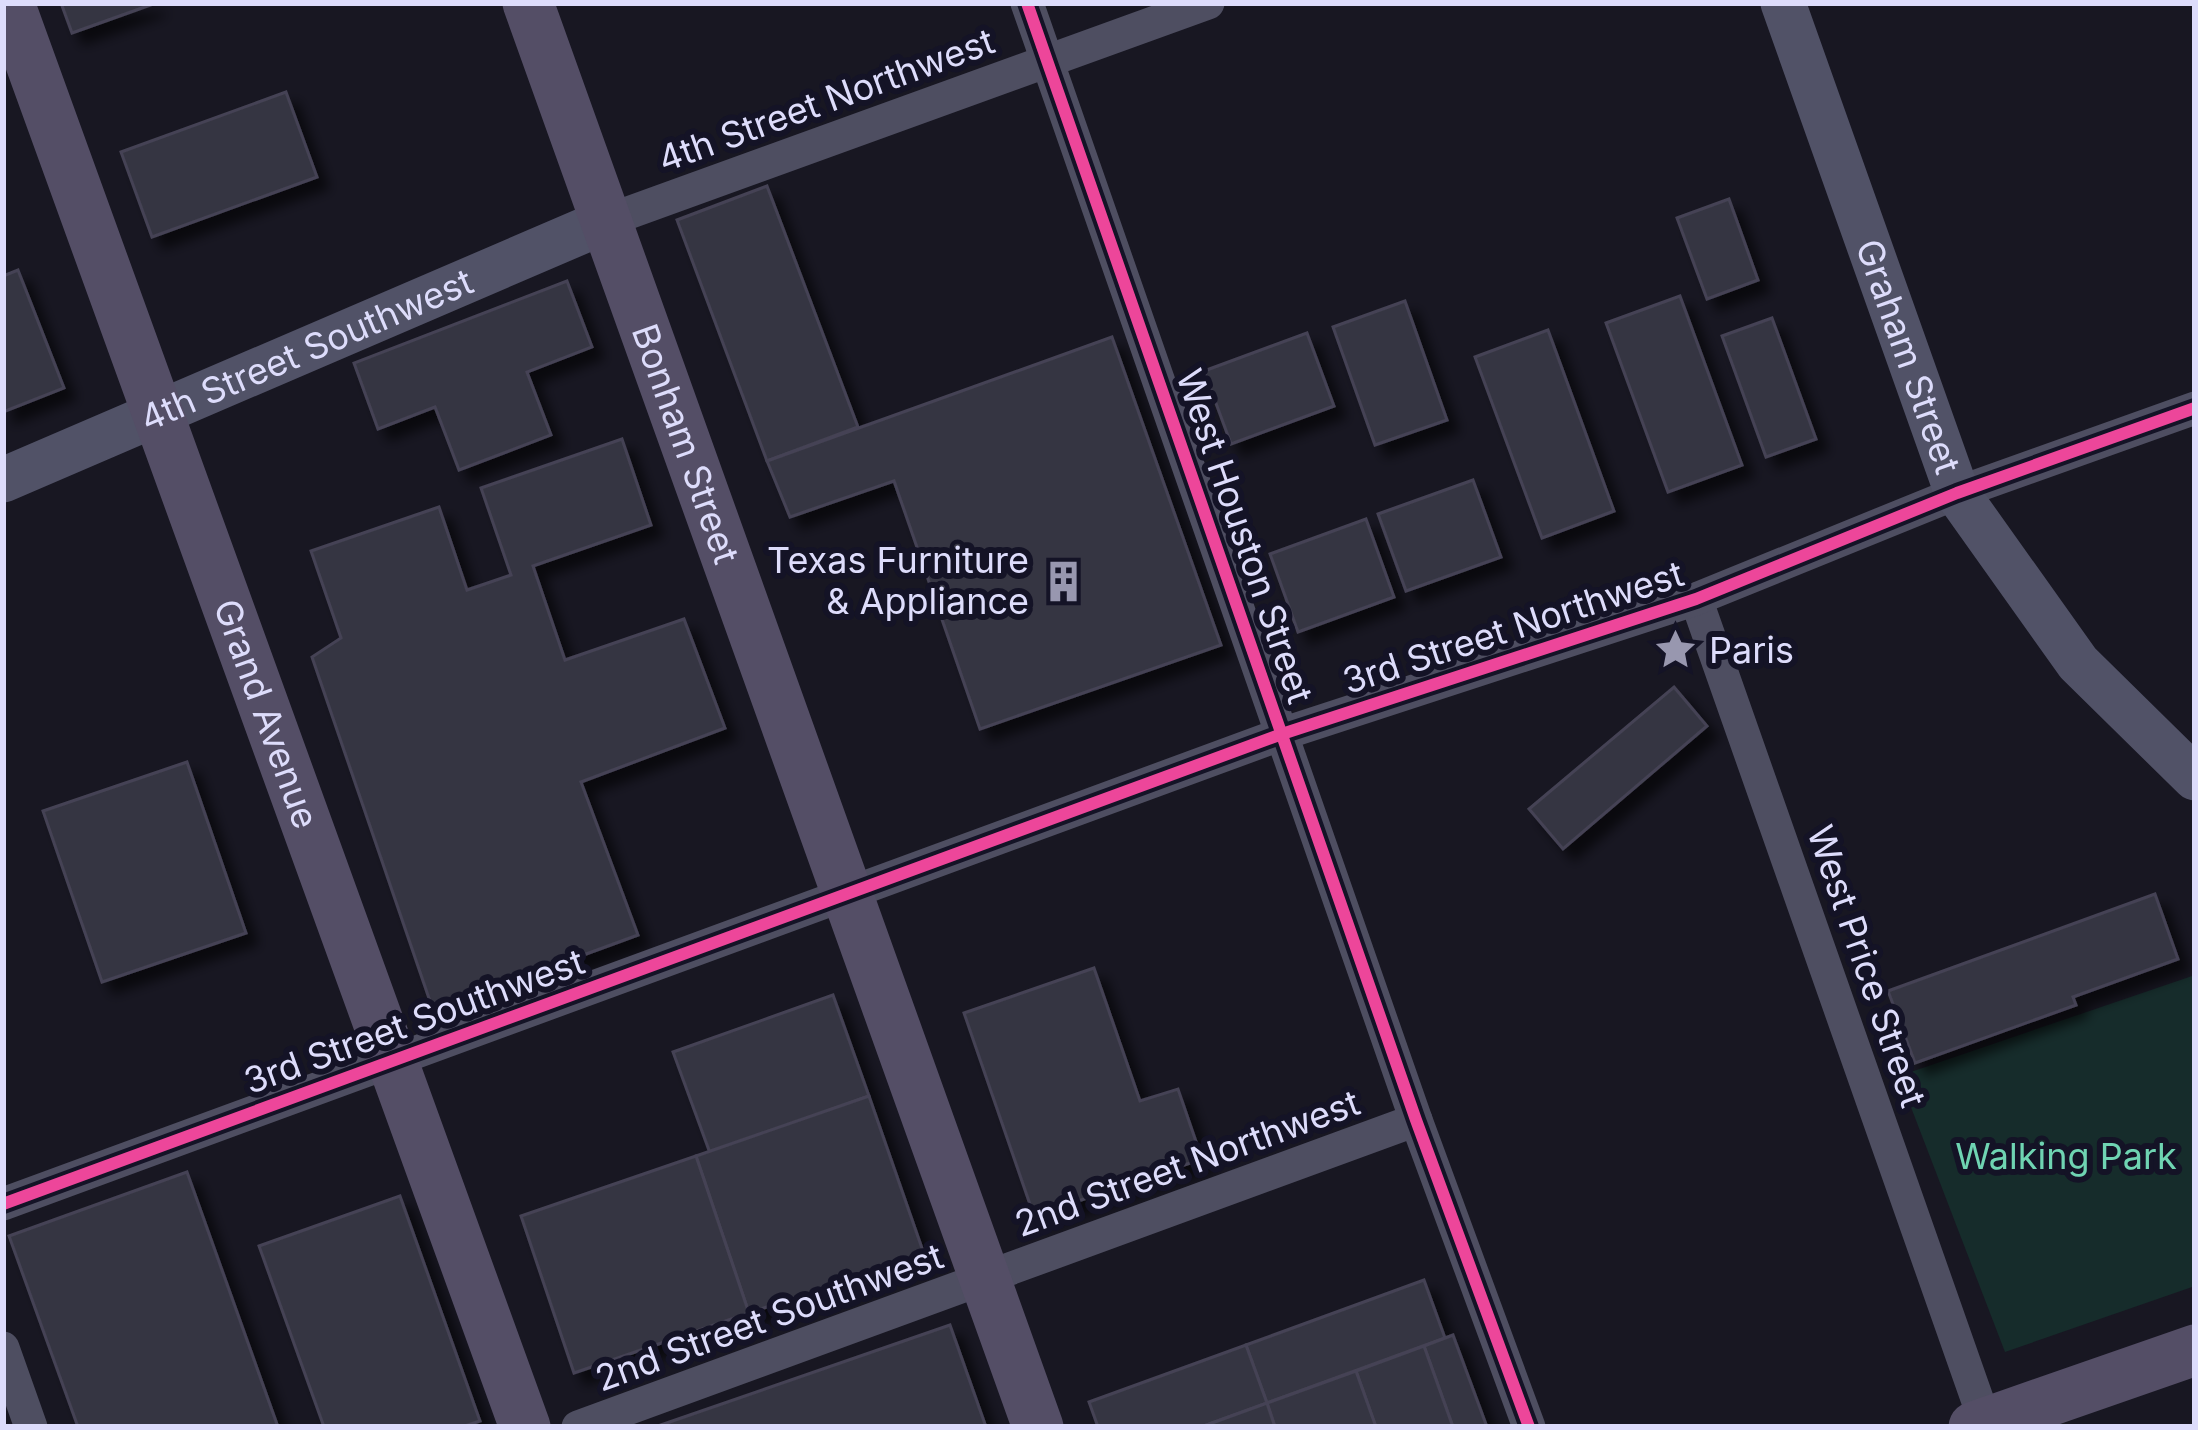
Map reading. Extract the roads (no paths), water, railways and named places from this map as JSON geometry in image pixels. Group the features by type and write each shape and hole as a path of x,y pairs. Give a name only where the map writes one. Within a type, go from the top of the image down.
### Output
{"main road":[{"name":"Grand Avenue","path":"9,3 525,1427"},
{"name":"Bonham Street","path":"528,3 1038,1427"},
{"path":"1982,1426 2195,1350"}],"street":[{"name":"West Houston Street","path":"1028,3 1416,1120 1529,1427"},
{"name":"4th Street Northwest","path":"607,220 1208,3"},
{"name":"Graham Street","path":"1783,3 1957,494 2078,663 2195,778"},
{"name":"4th Street Southwest","path":"3,480 607,220"},
{"name":"3rd Street Northwest","path":"845,891 1282,734 1696,599 1957,494 2195,408"},
{"name":"West Price Street","path":"1696,599 1982,1426"},
{"name":"3rd Street Southwest","path":"3,1204 395,1063 845,891"},
{"name":"2nd Street Northwest","path":"986,1280 1416,1120"},
{"name":"2nd Street Southwest","path":"578,1427 986,1280"},
{"path":"3,1348 31,1427"}],"place":[{"name":"Texas Furniture & Appliance","path":"1063,581"},
{"name":"Paris","path":"1675,650"}],"park label":[{"name":"Walking Park","path":"2066,1156"}]}
